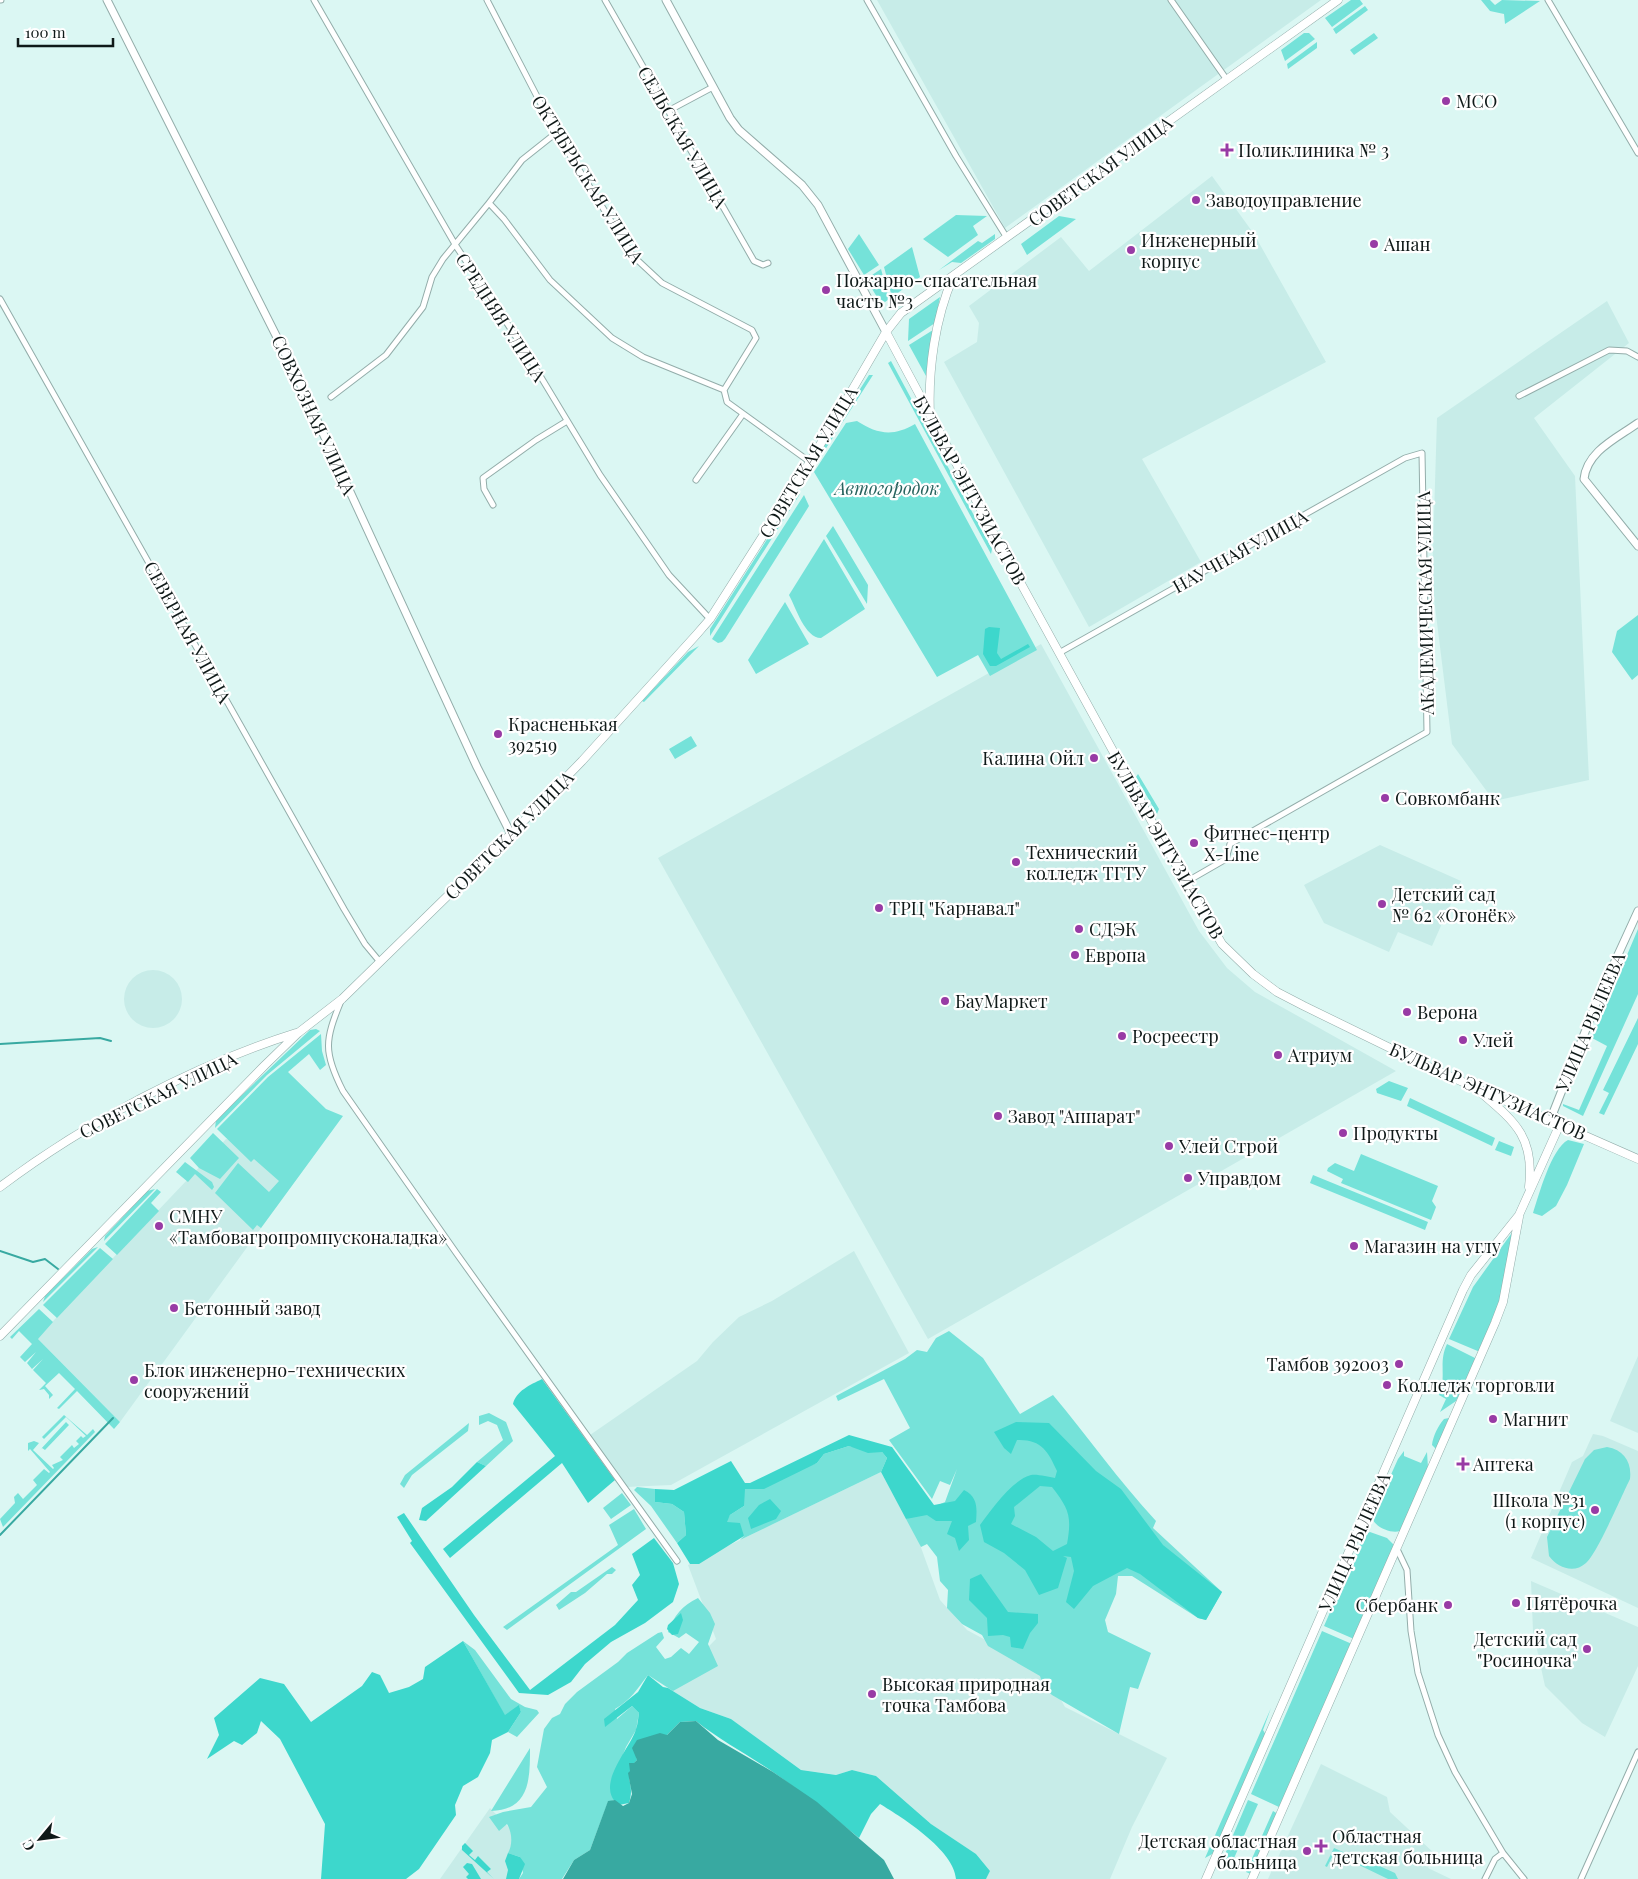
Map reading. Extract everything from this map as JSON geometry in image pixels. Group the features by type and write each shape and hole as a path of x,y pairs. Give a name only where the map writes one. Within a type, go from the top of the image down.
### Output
{"main road":[{"name":"СОВЕТСКАЯ УЛИЦА","path":"0,1187 63,1142 122,1108 185,1078 298,1032 342,999 511,834 588,754 710,619 810,462 886,332 901,313 1338,0"},
{"path":"930,417 932,360 942,304 954,276"},
{"name":"БУЛЬВАР ЭНТУЗИАСТОВ","path":"886,332 930,417 1059,652 1222,944 1253,974 1277,992 1431,1068 1638,1159"},
{"path":"0,1336 298,1032"},
{"path":"1472,1085 1503,1111 1521,1131 1529,1160 1528,1196"},
{"name":"УЛИЦА РЫЛЕЕВА","path":"1206,1879 1470,1275 1519,1215 1560,1124"},
{"name":"УЛИЦА РЫЛЕЕВА","path":"1252,1879 1495,1323 1503,1302 1519,1215"}],"street":[{"name":"СОВХОЗНАЯ УЛИЦА","path":"107,0 298,379 477,767 511,834"},
{"name":"СРЕДНЯЯ УЛИЦА","path":"314,0 456,246 524,350 600,475 669,575 710,619"},
{"name":"ОКТЯБРЬСКАЯ УЛИЦА","path":"487,0 556,133 633,256 646,271 686,297 752,330 756,338 724,390"},
{"name":"СЕЛЬСКАЯ УЛИЦА","path":"605,0 754,261 763,265 768,263"},
{"path":"666,0 713,87 739,130 802,186 818,205 886,332"},
{"path":"867,0 956,156 1007,238"},
{"path":"1171,0 1227,80"},
{"path":"1548,0 1638,154"},
{"path":"668,111 713,87"},
{"path":"331,397 386,355 423,307 432,277 443,259 456,246 522,160 556,133"},
{"path":"489,203 504,219 550,280 612,338 643,358 724,390 727,402 810,462"},
{"name":"СЕВЕРНАЯ УЛИЦА","path":"0,299 344,909 365,944 380,962"},
{"path":"1519,396 1609,350 1627,351 1638,357"},
{"path":"696,480 743,414"},
{"path":"493,505 484,489 484,478 536,440 567,421"},
{"path":"1638,423 1594,455 1586,466 1584,479 1638,546"},
{"name":"НАУЧНАЯ УЛИЦА","path":"1059,652 1405,458 1422,453"},
{"name":"АКАДЕМИЧЕСКАЯ УЛИЦА","path":"1186,882 1226,859 1230,844 1428,732 1422,453"},
{"name":"УЛИЦА РЫЛЕЕВА","path":"1560,1124 1553,1113 1600,994 1638,911"},
{"path":"342,999 329,1029 328,1049 331,1067 344,1091 457,1254 677,1560"},
{"path":"1397,1549 1407,1570 1411,1630 1418,1673 1427,1707 1455,1772 1503,1853 1524,1879"},
{"path":"1580,1879 1638,1752"},
{"path":"1485,1879 1495,1859 1503,1853"}],"shaded area":[{"path":"877,0 1321,0 1005,228"},
{"path":"1212,176 1254,234 1326,362 1142,459 1201,562 1089,627 944,362 977,342 979,323 969,306 1061,237 1089,271"},
{"path":"1607,301 1629,343 1534,418 1575,476 1589,780 1494,801 1452,744 1432,582 1437,418"},
{"path":"989,627 1000,628 997,653 1001,659 1028,644 1030,647 996,666 990,666 983,654 985,629"},
{"path":"1041,644 1199,931 1227,968 1255,992 1396,1071 928,1339 658,858"},
{"name":"Детский сад № 62 «Огонёк»","path":"1380,845 1461,881 1432,946 1398,932 1389,952 1324,923 1304,885"},
{"path":"153,970 164,972 177,983 182,999 180,1010 169,1023 153,1028 142,1026 129,1015 124,999 126,988 137,975"},
{"path":"226,1139 317,1151 120,1422 37,1338"},
{"path":"854,1251 909,1353 671,1485 626,1487 590,1435 697,1361 713,1342 739,1317 772,1301"},
{"path":"1638,1356 1638,1433 1610,1421"},
{"path":"542,1379 615,1480 588,1503 562,1463 450,1558 443,1549 555,1456 513,1404 520,1392"},
{"path":"1016,1422 1049,1423 1096,1471 1121,1489 1163,1545 1222,1592 1206,1620 1198,1618 1140,1574 1127,1568 1093,1586 1074,1609 1066,1602 1074,1571 1071,1557 1063,1556 1067,1558 1058,1588 1039,1595 1025,1570 1004,1553 984,1542 980,1525 1002,1496 1024,1478 1031,1475 1040,1475 1055,1478 1057,1471 1047,1452 1038,1444 1017,1440 1011,1454 1004,1448 994,1432","holes":["1040,1486 1052,1487 1066,1507 1069,1519 1067,1544 1053,1551 1036,1537 1011,1524 1015,1516 1014,1507"]},
{"name":"Школа №31 (1 корпус)","path":"1593,1434 1603,1436 1638,1451 1638,1608 1531,1558 1572,1462 1583,1456"},
{"path":"849,1435 892,1447 934,1505 955,1501 964,1490 972,1496 976,1503 976,1522 968,1526 969,1540 959,1551 955,1538 947,1534 952,1521 936,1521 927,1515 906,1519 881,1472 887,1458 882,1452 868,1453 849,1446 824,1454 817,1463 764,1489 745,1489 744,1506 730,1515 727,1522 740,1523 744,1536 699,1564 690,1564 677,1543 686,1535 684,1512 672,1504 655,1502 655,1489 674,1490 731,1461 745,1483 750,1483"},
{"path":"477,1462 486,1466 426,1521 419,1520 422,1508 452,1487"},
{"path":"881,1472 919,1542 940,1600 967,1630 1045,1672 1065,1707 1167,1758 1132,1827 1110,1879 986,1879 990,1871 976,1854 931,1824 876,1776 852,1770 836,1775 801,1770 731,1719 700,1708 668,1688 716,1639 688,1565"},
{"path":"770,1499 781,1511 776,1519 751,1529 748,1518 759,1505"},
{"path":"404,1513 474,1615 530,1690 615,1625 638,1600 632,1585 640,1575 632,1554 654,1538 673,1563 679,1584 673,1602 645,1623 611,1642 585,1664 571,1682 548,1695 519,1693 410,1543 412,1541 397,1517"},
{"path":"981,1574 1008,1612 1038,1614 1038,1623 1030,1633 1023,1649 1011,1647 1010,1637 1003,1635 988,1636 987,1618 969,1600 970,1579"},
{"name":"Детский сад \"Росиночка\"","path":"1531,1581 1638,1627 1638,1666 1605,1737 1582,1723 1545,1686 1533,1631"},
{"path":"681,1613 683,1620 678,1634 672,1635 667,1629 668,1625"},
{"path":"463,1641 505,1715 519,1705 521,1712 508,1732 492,1740 490,1753 478,1777 463,1786 455,1805 456,1815 419,1869 406,1879 321,1879 325,1824 280,1739 261,1721 257,1733 242,1745 234,1741 207,1759 219,1735 214,1718 260,1678 284,1684 311,1722 362,1686 372,1672 380,1675 389,1693 409,1687 423,1679 425,1667"},
{"path":"648,1675 663,1687 668,1688 700,1708 731,1719 801,1770 836,1775 852,1770 876,1776 931,1824 976,1854 990,1871 986,1879 956,1879 947,1857 937,1846 914,1826 880,1804 871,1814 859,1838 784,1780 696,1721 680,1722 667,1735 636,1754 637,1760 632,1766 629,1776 631,1796 629,1803 619,1805 612,1797 610,1788 612,1778 633,1737 639,1713 632,1706 605,1727 604,1719 638,1692"},
{"path":"696,1721 718,1740 773,1772 817,1802 884,1860 894,1879 563,1879 574,1860 590,1850 608,1801 615,1800 623,1806 629,1803 632,1794 628,1773 630,1771 629,1763 634,1763 637,1760 632,1748 637,1740 660,1733 667,1735 680,1722"},
{"path":"1321,1764 1387,1797 1390,1812 1435,1854 1428,1868 1451,1879 1268,1879"},
{"path":"490,1808 516,1835 512,1879 440,1879"},
{"path":"465,1843 473,1851 469,1855 475,1860 478,1856 491,1869 487,1872 494,1879 462,1850 462,1846"},
{"path":"508,1853 520,1857 525,1864 519,1879 506,1879 508,1870 505,1861"},
{"path":"467,1863 472,1864 481,1879 468,1879 466,1877 469,1874 463,1867"}],"green space":[{"path":"1351,0 1360,0 1363,4 1332,27 1325,18"},
{"path":"1481,0 1490,0 1495,5 1502,0 1540,1 1505,24 1504,14 1490,11"},
{"path":"1365,6 1368,10 1336,34 1333,29"},
{"path":"1304,33 1309,33 1315,39 1285,61 1281,50"},
{"path":"1374,33 1378,38 1354,55 1350,50"},
{"path":"1317,42 1317,48 1288,69 1287,64"},
{"path":"956,215 987,216 973,226 978,235 948,257 923,239"},
{"path":"1059,216 1076,219 1027,255 1021,244"},
{"path":"859,234 879,265 864,275 848,249"},
{"path":"995,234 995,239 961,263 952,262 939,270 978,241 982,243"},
{"path":"912,247 920,277 892,297 884,267"},
{"path":"881,269 889,299 885,302 877,297 866,279"},
{"path":"940,297 935,323 908,341 909,319"},
{"path":"933,330 926,376 909,345"},
{"path":"891,361 992,549 991,554 888,363"},
{"path":"869,375 873,375 814,467 813,463"},
{"name":"Автогородок","path":"857,421 871,429 885,432 899,431 915,424 1037,650 990,676 978,655 937,677 814,472 846,423"},
{"path":"800,494 710,636 710,629 794,497"},
{"path":"804,495 809,506 725,639 718,643 712,639"},
{"path":"833,526 868,585 867,604 826,536"},
{"path":"824,539 865,609 821,638 815,637 806,628 789,595"},
{"path":"785,602 809,644 756,674 748,660"},
{"path":"1638,615 1638,675 1632,680 1612,652 1617,631"},
{"path":"699,646 644,702 642,701 688,652"},
{"path":"691,736 697,746 675,759 669,749"},
{"path":"1138,774 1159,809 1157,814 1136,777"},
{"path":"1638,929 1638,994 1583,1116 1563,1106 1563,1104 1579,1110 1607,1046 1592,1038"},
{"path":"1638,1018 1638,1044 1604,1115 1599,1113 1609,1093 1603,1090"},
{"path":"316,1029 320,1031 267,1075 215,1128 216,1120 310,1030"},
{"path":"321,1034 322,1051 326,1065 320,1070 309,1054 288,1072 326,1109 343,1116 261,1228 257,1225 253,1230 215,1193 238,1163 269,1192 279,1181 254,1159 251,1162 217,1129 268,1077"},
{"path":"1389,1081 1408,1088 1401,1101 1377,1093 1376,1089"},
{"path":"1410,1098 1495,1138 1492,1146 1407,1106"},
{"path":"213,1133 239,1158 220,1179 199,1168 190,1158"},
{"path":"1568,1140 1584,1144 1567,1185 1556,1206 1542,1216 1533,1213 1551,1162 1562,1145"},
{"path":"1499,1141 1514,1147 1511,1156 1495,1150"},
{"path":"1361,1154 1438,1186 1432,1201 1436,1207 1431,1220 1341,1183 1343,1179 1327,1171 1335,1163 1354,1171"},
{"path":"185,1162 212,1182 214,1187 212,1190 195,1174 188,1182 176,1172"},
{"path":"1313,1175 1428,1222 1425,1230 1310,1183"},
{"path":"155,1189 104,1241 105,1236 147,1191"},
{"path":"157,1189 161,1192 151,1203 159,1211 117,1255 105,1244"},
{"path":"1516,1227 1499,1304 1480,1352 1449,1339 1473,1287"},
{"path":"98,1247 43,1302 45,1296 92,1249"},
{"path":"100,1248 113,1259 57,1318 43,1305"},
{"path":"39,1309 53,1322 38,1339 120,1422 114,1429 77,1391 59,1409 57,1408 75,1389 59,1373 45,1386 53,1395 49,1399 49,1395 44,1389 39,1390 46,1383 33,1370 43,1359 32,1369 27,1363 36,1352 25,1362 20,1357 32,1344 19,1331 12,1339 10,1337"},
{"path":"949,1331 983,1358 1020,1414 1053,1395 1156,1521 1153,1528 1222,1592 1206,1620 1198,1618 1132,1576 1118,1576 1116,1594 1105,1620 1108,1632 1151,1653 1138,1689 1130,1687 1119,1734 1052,1695 1043,1686 1040,1676 988,1646 982,1635 962,1624 947,1608 948,1590 940,1581 937,1557 927,1544 921,1547 906,1519 945,1502 957,1469 950,1485 940,1481 932,1499 889,1440 910,1428 884,1379 838,1401 836,1396 905,1359 917,1350 927,1352 936,1338"},
{"path":"1447,1344 1477,1359 1456,1401 1440,1412 1446,1399 1439,1395 1442,1382 1443,1357"},
{"path":"489,1413 506,1422 513,1441 486,1466 477,1462 503,1440 497,1425 488,1421 479,1425 479,1416"},
{"path":"64,1415 87,1435 93,1429 95,1432 3,1527 0,1519 15,1503 14,1497 18,1493 23,1499 37,1485 33,1480 44,1469 50,1472 30,1449 28,1451 28,1443 34,1441 39,1443 33,1450 53,1469 52,1465 63,1460 60,1457 72,1445 74,1448 79,1444 76,1441 81,1436 83,1438 86,1436 66,1417 44,1439 42,1437"},
{"path":"1449,1418 1436,1449 1432,1445 1435,1435 1444,1419"},
{"path":"66,1422 69,1425 45,1450 42,1448 40,1450"},
{"path":"469,1423 468,1431 412,1475 404,1488 400,1484 405,1475"},
{"path":"849,1446 882,1452 887,1458 881,1472 740,1540 744,1536 726,1522 730,1515 744,1506 744,1489 817,1463 824,1454"},
{"path":"1607,1447 1618,1451 1626,1458 1630,1467 1630,1479 1603,1537 1591,1557 1581,1566 1571,1569 1566,1568 1557,1564 1549,1556 1547,1537 1585,1459 1594,1450"},
{"path":"1404,1451 1404,1456 1421,1463 1427,1452 1428,1468 1400,1531 1396,1532 1379,1527 1372,1517 1398,1459"},
{"path":"637,1487 655,1489 655,1502 672,1504 684,1512 686,1535 677,1543 651,1506 634,1490"},
{"path":"622,1493 631,1505 611,1519 603,1508"},
{"path":"634,1509 646,1529 507,1630 503,1627 618,1545 609,1525"},
{"path":"1370,1532 1387,1538 1394,1545 1354,1639 1324,1626 1364,1535"},
{"path":"612,1567 616,1570 612,1574 607,1574 585,1593 559,1610 556,1605 571,1592 576,1592"},
{"path":"698,1598 710,1613 715,1624 708,1644 718,1666 673,1691 648,1675 630,1698 615,1709 617,1719 632,1706 639,1713 636,1730 626,1747 610,1789 615,1800 608,1802 590,1850 574,1860 562,1879 519,1879 523,1873 520,1857 508,1853 511,1842 509,1827 507,1824 499,1831 489,1817 503,1812 531,1807 547,1787 537,1767 544,1729 552,1718 560,1714 565,1704 577,1692 618,1662 627,1653 658,1633 662,1632 664,1638 656,1647 665,1659 671,1657 681,1648 689,1654 699,1642 686,1633 679,1638 668,1632 679,1612 687,1604"},
{"path":"1322,1631 1352,1644 1281,1808 1251,1794"},
{"path":"463,1641 475,1650 511,1699 525,1707 537,1710 539,1713 517,1737 508,1732 521,1712 519,1706 505,1716"},
{"path":"1271,1708 1263,1730 1266,1735 1214,1853 1205,1858"},
{"path":"530,1748 528,1781 525,1791 514,1805 491,1811"},
{"path":"1248,1800 1258,1804 1231,1865 1222,1861"},
{"path":"1273,1811 1278,1814 1251,1874 1246,1872"},
{"path":"1334,1848 1350,1855 1350,1859 1346,1861 1333,1855 1327,1867 1325,1866"},
{"path":"1366,1860 1395,1873 1398,1879 1388,1879 1359,1865"}],"waterway":[{"path":"0,1044 100,1038 111,1041"},
{"path":"0,1251 33,1262 45,1259 58,1269"},
{"path":"0,1535 113,1418"}],"place":[{"name":"МСО","path":"1446,101"},
{"name":"Поликлиника № 3","path":"1227,150"},
{"name":"Заводоуправление","path":"1196,200"},
{"name":"Ашан","path":"1374,244"},
{"name":"Инженерный корпус","path":"1131,250"},
{"name":"Пожарно-спасательная часть №3","path":"826,290"},
{"name":"Красненькая 392519","path":"498,734"},
{"name":"Калина Ойл","path":"1094,758"},
{"name":"Совкомбанк","path":"1385,798"},
{"name":"Фитнес-центр X-Line","path":"1194,843"},
{"name":"Технический колледж ТГТУ","path":"1016,862"},
{"name":"Детский сад № 62 «Огонёк»","path":"1382,904"},
{"name":"ТРЦ \"Карнавал\"","path":"879,908"},
{"name":"СДЭК","path":"1079,929"},
{"name":"Европа","path":"1075,955"},
{"name":"БауМаркет","path":"945,1001"},
{"name":"Верона","path":"1407,1012"},
{"name":"Росреестр","path":"1122,1036"},
{"name":"Улей","path":"1463,1040"},
{"name":"Атриум","path":"1278,1055"},
{"name":"Завод \"Аппарат\"","path":"998,1116"},
{"name":"Продукты","path":"1343,1133"},
{"name":"Улей Строй","path":"1169,1146"},
{"name":"Управдом","path":"1188,1178"},
{"name":"СМНУ «Тамбовагропромпусконаладка»","path":"159,1226"},
{"name":"Магазин на углу","path":"1354,1246"},
{"name":"Бетонный завод","path":"174,1308"},
{"name":"Тамбов 392003","path":"1399,1364"},
{"name":"Блок инженерно-технических сооружений","path":"134,1380"},
{"name":"Колледж торговли","path":"1387,1385"},
{"name":"Магнит","path":"1493,1419"},
{"name":"Аптека","path":"1463,1464"},
{"name":"Школа №31 (1 корпус)","path":"1595,1510"},
{"name":"Пятёрочка","path":"1516,1603"},
{"name":"Сбербанк","path":"1448,1605"},
{"name":"Детский сад \"Росиночка\"","path":"1587,1649"},
{"name":"Высокая природная точка Тамбова","path":"872,1694"},
{"name":"Областная детская больница","path":"1321,1846"},
{"name":"Детская областная больница","path":"1307,1851"}]}
